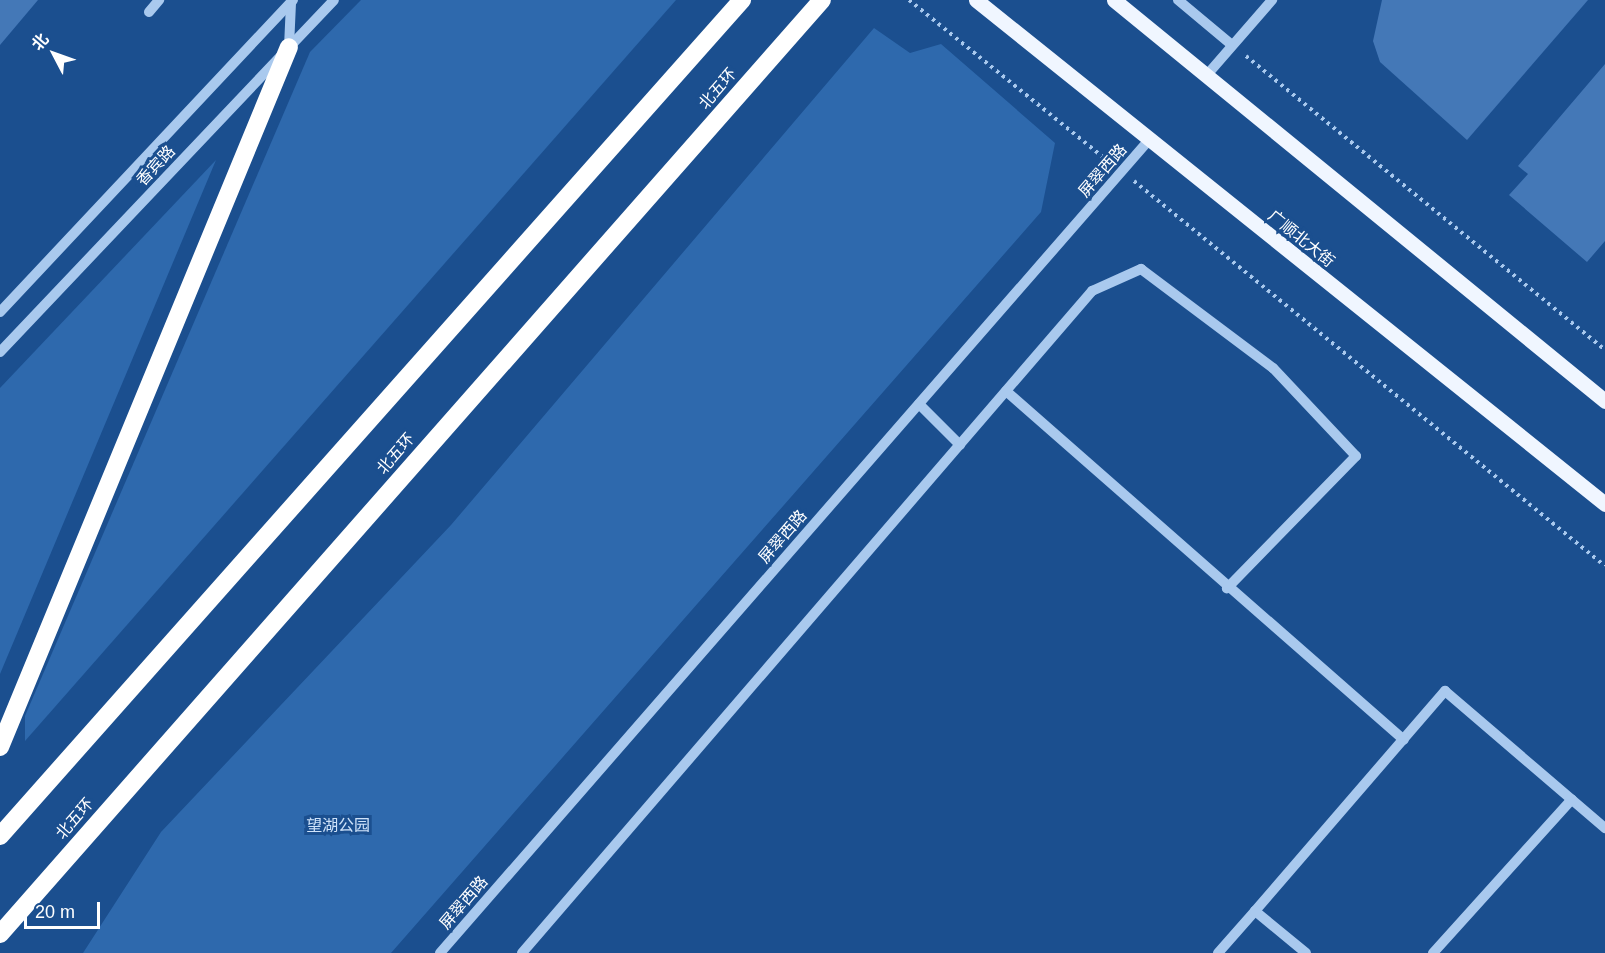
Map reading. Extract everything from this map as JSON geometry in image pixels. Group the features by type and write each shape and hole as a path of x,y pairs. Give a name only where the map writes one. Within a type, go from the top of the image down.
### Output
{"highway":[{"path":"0,836 742,0"},
{"name":"北五环","path":"0,933 819,4"},
{"path":"0,747 289,47"}],"main road":[{"name":"广顺北大街","path":"976,0 1605,504"},
{"path":"1114,0 1605,401"}],"street":[{"path":"149,12 159,0"},
{"name":"香宾路","path":"0,352 334,0"},
{"path":"1178,0 1232,45"},
{"path":"1206,76 1272,0"},
{"path":"289,47 290,1"},
{"name":"香宾路","path":"0,312 290,1"},
{"name":"屏翠西路","path":"440,953 1149,140"},
{"path":"522,953 1092,291 1141,269 1273,368 1356,456 1227,588"},
{"path":"1006,392 1227,588 1404,740"},
{"path":"919,404 960,445"},
{"path":"1218,953 1445,691 1605,828"},
{"path":"1433,953 1572,799"},
{"path":"1255,911 1306,953"}],"path":[{"path":"909,0 1605,566"},
{"path":"1232,45 1605,350"}],"green space":[{"path":"361,0 676,0 25,741 25,716 310,52"},
{"name":"望湖公园","path":"874,28 910,53 941,44 1055,143 1041,212 391,953 83,953 161,832 451,525"},
{"path":"216,160 0,674 0,388"}],"building":[{"path":"0,0 38,0 0,45"},
{"path":"1382,0 1588,0 1467,140 1380,62 1373,41"},
{"path":"1605,64 1605,241 1587,262 1509,195 1528,174 1518,166"}]}
